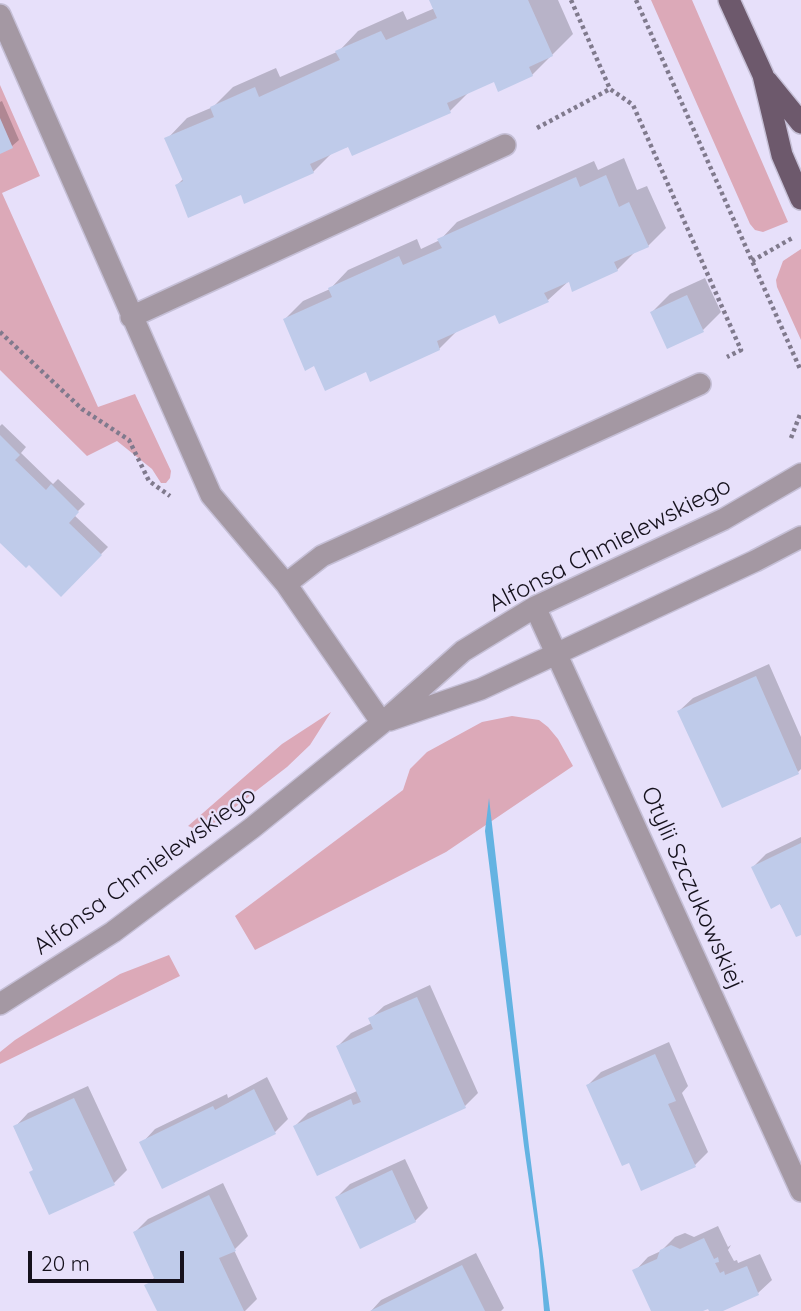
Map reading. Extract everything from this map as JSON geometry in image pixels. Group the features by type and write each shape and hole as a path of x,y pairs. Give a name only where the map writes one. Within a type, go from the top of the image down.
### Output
{"main road":[{"path":"729,0 763,75 782,155 801,199"},
{"path":"763,75 801,123"}],"street":[{"path":"0,15 211,495 286,584 382,723"},
{"path":"131,317 505,145"},
{"path":"286,584 322,556 700,384"},
{"name":"Alfonsa Chmielewskiego","path":"0,1004 113,932 252,828 382,723 463,651 535,607 724,519 801,474"},
{"name":"Alfonsa Chmielewskiego","path":"382,723 481,689 801,537"},
{"name":"Otylii Szczukowskiej","path":"535,607 801,1191"}],"path":[{"path":"571,0 610,89 633,105 741,350 709,365 700,384"},
{"path":"636,0 801,371"},
{"path":"505,145 610,89"},
{"path":"752,261 801,233"},
{"path":"0,332 82,409 129,440 149,481 168,496 211,495"}],"shaded area":[{"path":"651,0 692,0 788,222 763,232 755,230 750,224"},
{"path":"0,85 40,176 2,193 98,407 135,394 171,471 166,483 161,483 152,469 117,441 87,456 0,370"},
{"path":"801,249 801,340 776,280 783,261"},
{"path":"331,712 310,745 287,767 203,832 188,826 282,744"},
{"path":"512,716 539,720 548,727 573,766 446,852 255,950 235,916 403,790 410,769 427,752 482,722"},
{"path":"169,955 180,976 0,1064 0,1052 15,1040 120,974"}],"water":[{"path":"489,798 550,1311 544,1311 539,1250 485,831"}],"building":[{"path":"429,0 528,0 553,56 529,67 533,76 498,92 494,82 447,103 451,113 352,156 348,147 310,164 314,173 244,204 241,195 188,218 175,185 183,181 164,138 214,117 210,107 255,87 259,97 340,60 335,51 381,31 386,40 437,18"},
{"path":"0,118 13,148 0,154"},
{"path":"606,175 619,207 629,202 649,247 614,262 618,271 572,292 569,282 544,293 549,302 499,324 495,315 437,341 440,350 370,382 366,372 325,391 314,366 305,371 283,319 332,297 328,288 399,256 403,265 442,248 437,239 576,177 580,187"},
{"path":"687,295 704,332 667,349 650,312"},
{"path":"0,435 20,455 15,460 46,490 51,484 79,512 69,523 102,555 61,597 29,565 26,568 0,543"},
{"path":"756,676 799,774 722,808 677,711"},
{"path":"801,843 801,935 796,937 780,904 771,909 751,867"},
{"path":"417,997 466,1108 317,1176 293,1126 351,1099 353,1105 361,1102 336,1046 373,1029 368,1018"},
{"path":"655,1054 676,1101 668,1104 696,1167 641,1191 629,1163 622,1166 586,1085"},
{"path":"254,1089 276,1134 162,1189 139,1142 213,1106 215,1110"},
{"path":"74,1098 115,1185 49,1215 29,1172 33,1170 13,1126"},
{"path":"392,1170 416,1222 360,1249 335,1197"},
{"path":"209,1195 236,1251 219,1258 244,1311 157,1311 144,1285 155,1280 133,1232"},
{"path":"704,1238 714,1259 718,1257 719,1262 715,1263 720,1273 724,1271 725,1275 747,1266 759,1295 723,1311 651,1311 632,1270 657,1259 660,1250 671,1245 680,1249"},
{"path":"462,1265 485,1311 370,1311"}]}
